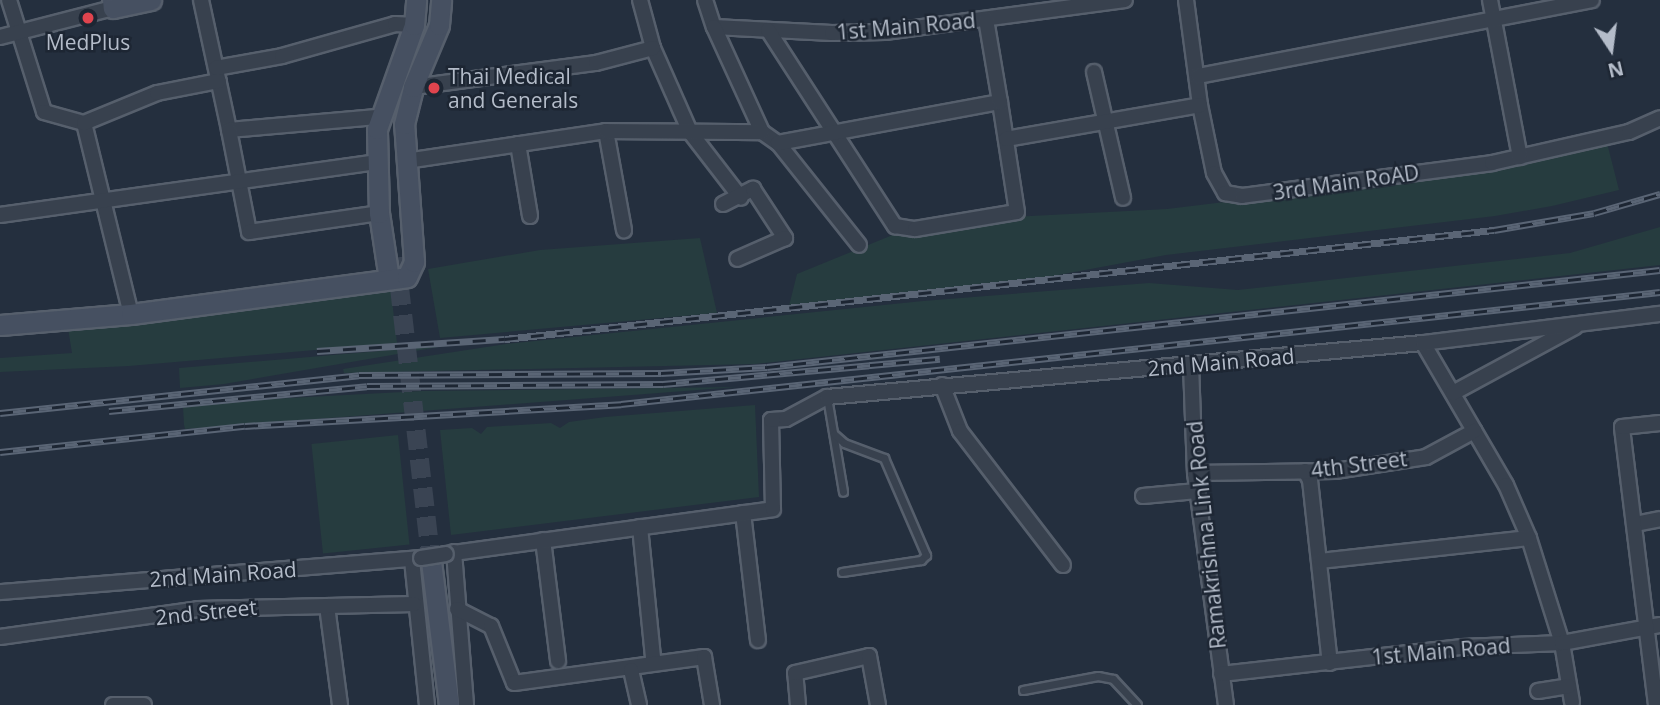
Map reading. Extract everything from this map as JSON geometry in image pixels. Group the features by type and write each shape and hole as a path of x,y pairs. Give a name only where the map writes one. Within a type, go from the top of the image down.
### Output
{"street":[{"path":"9,0 44,112 84,123 157,93 217,75 395,24 414,25"},
{"path":"0,37 112,4 150,0"},
{"path":"201,0 249,232 379,214"},
{"path":"389,279 379,214 376,162 379,117 414,25 415,0"},
{"path":"396,257 383,161 389,109 424,28 427,0"},
{"path":"0,326 131,314 407,277 414,262 404,124 413,88 439,25 441,0"},
{"path":"640,0 653,48 690,132 741,198"},
{"path":"705,0 714,27 762,132 778,143 859,245"},
{"name":"1st Main Road","path":"714,27 885,32 1123,0"},
{"name":"3rd Main RoAD","path":"1186,0 1200,105 1214,173 1225,193 1242,196 1520,157 1629,132 1660,118"},
{"path":"1490,0 1520,157"},
{"path":"1198,76 1592,0"},
{"path":"768,30 837,132 889,218 895,226 915,229 1017,212 986,19"},
{"path":"413,88 584,65 653,48"},
{"path":"1094,72 1123,198"},
{"path":"778,143 1000,102"},
{"path":"1006,139 1200,105"},
{"path":"229,130 379,117"},
{"path":"84,123 107,203 131,314"},
{"path":"406,161 606,131 762,132"},
{"path":"606,131 624,230"},
{"path":"518,144 530,216"},
{"path":"0,215 107,203 376,162"},
{"path":"723,204 741,198 753,190 785,238 737,259"},
{"name":"2nd Main Road","path":"0,592 433,557 774,509 771,420 786,419 827,397 1423,343 1660,314"},
{"path":"1453,393 1582,324"},
{"path":"1423,343 1506,485 1529,538 1562,643 1572,702"},
{"name":"Ramakrishna Link Road","path":"1191,365 1195,473 1226,705"},
{"path":"942,386 960,431 1063,565"},
{"path":"1656,705 1655,626 1635,524 1622,427 1660,423"},
{"name":"4th Street","path":"1195,473 1335,471 1426,457 1474,431"},
{"path":"1305,471 1310,480 1330,663"},
{"path":"1143,496 1197,491"},
{"path":"743,513 758,640"},
{"path":"1635,524 1660,519"},
{"path":"640,527 653,657"},
{"path":"1320,561 1529,538"},
{"path":"543,540 558,661"},
{"path":"427,705 414,604 433,557"},
{"path":"433,557 457,609 467,705"},
{"path":"433,557 449,705"},
{"name":"2nd Street","path":"0,637 198,610 414,604"},
{"path":"327,606 340,705"},
{"path":"457,609 491,626 514,683 631,670 704,657 712,705"},
{"name":"1st Main Road","path":"1221,674 1462,647 1562,643 1655,626"},
{"path":"798,705 795,673 869,656 877,705"},
{"path":"631,670 639,705"},
{"path":"1538,691 1569,686"},
{"path":"113,705 144,705"}],"lane":[{"path":"827,397 844,492"},
{"path":"834,434 844,443 884,458 926,555 921,560 842,572"},
{"path":"1023,690 1098,676 1114,679 1137,705"}],"green space":[{"path":"1607,143 1619,190 1552,206 1495,216 1166,255 1042,278 789,306 797,274 900,232 1012,217 1167,209 1494,169"},
{"path":"1660,227 1660,265 755,364 344,373 343,369 506,344 923,301 1149,283 1238,290 1570,253"},
{"path":"700,238 717,313 440,338 428,269 540,250"},
{"path":"390,283 397,343 129,366 0,372 0,358 72,353 67,322"},
{"path":"450,345 224,384 180,388 179,368"},
{"path":"737,387 185,429 183,406 422,391"},
{"path":"755,405 759,497 451,535 440,430 472,428 481,434 487,427 551,423 560,428 569,422 605,417"},
{"path":"398,435 409,544 323,553 311,444"}],"tunnel":[{"path":"396,257 431,561"}],"railway":[{"path":"317,351 505,339 1494,230 1594,213 1660,194"},
{"path":"0,413 359,375 661,373 767,367 1660,270"},
{"path":"0,452 245,426 621,404 1660,292"},
{"path":"109,411 367,386 663,384 940,359"}],"place":[{"name":"MedPlus","path":"88,18"},
{"name":"Thai Medical and Generals","path":"434,88"}]}
